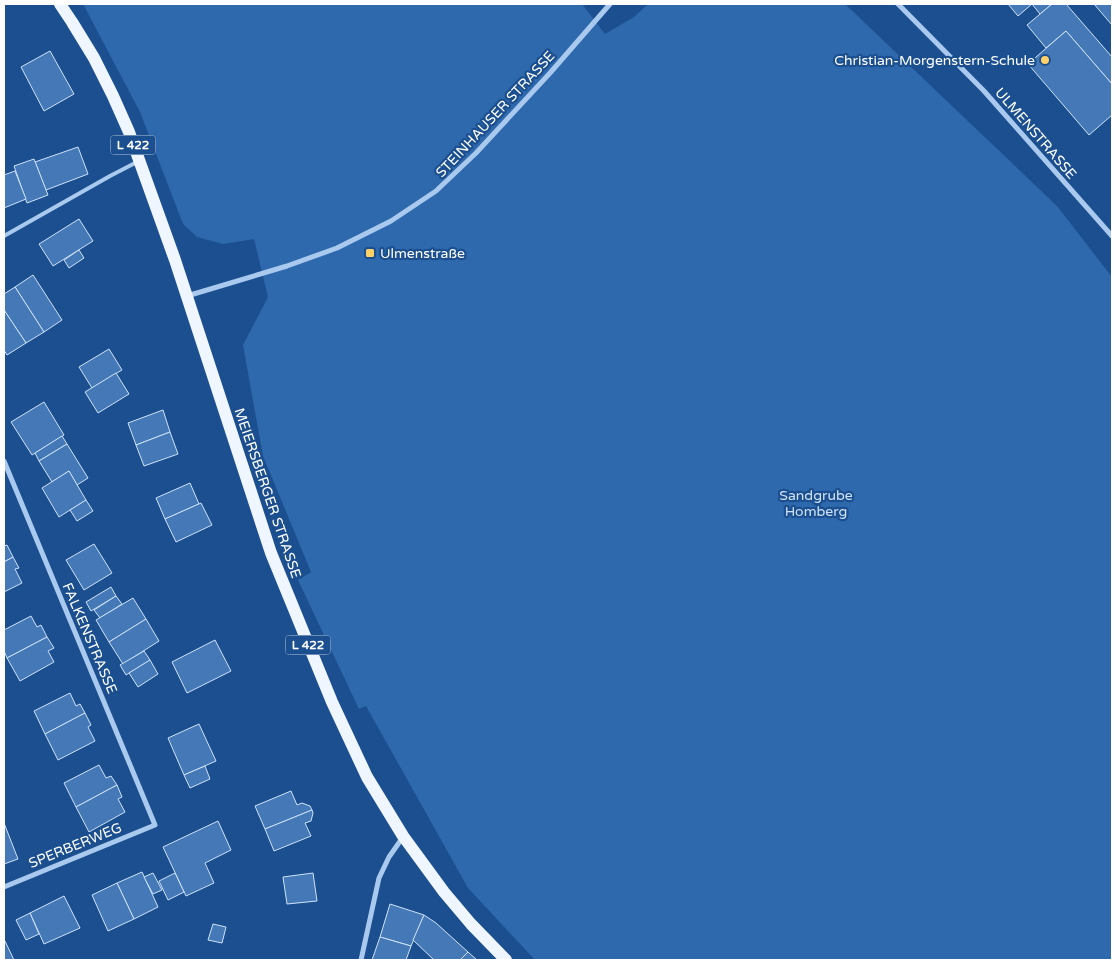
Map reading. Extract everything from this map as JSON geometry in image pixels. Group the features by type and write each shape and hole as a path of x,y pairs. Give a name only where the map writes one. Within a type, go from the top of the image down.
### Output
{"main road":[{"name":"MEIERSBERGER STRASSE","path":"60,4 94,58 113,96 139,162 205,349 271,553 332,702 367,777 404,836 444,892 506,960"}],"street":[{"name":"STEINHAUSER STRASSE","path":"186,296 287,266 337,248 391,221 436,191 483,146 610,4"},
{"name":"ULMENSTRASSE","path":"898,4 984,91 1112,236"},
{"name":"FALKENSTRASSE","path":"4,461 155,825"},
{"name":"SPERBERWEG","path":"4,887 155,825"},
{"path":"361,960 379,878 389,857 404,836"}],"lane":[{"path":"4,236 110,176 139,162"}],"green space":[{"name":"Sandgrube Homberg","path":"83,4 582,4 605,34 634,17 648,4 845,4 1057,206 1112,277 1112,960 535,960 468,888 366,706 359,709 298,580 311,572 263,456 243,345 268,297 254,239 223,244 197,237 183,224 140,112"}],"building":[{"path":"1008,4 1032,4 1018,16"},
{"path":"1032,4 1052,4 1040,14"},
{"path":"1052,4 1066,4 1112,57 1112,84 1066,31 1046,48 1027,25"},
{"path":"1094,4 1112,4 1112,25"},
{"path":"1066,31 1112,84 1112,115 1089,135 1028,64"},
{"path":"50,51 74,94 44,111 21,67"},
{"path":"78,147 88,174 46,190 35,162"},
{"path":"34,159 48,195 27,203 14,166"},
{"path":"15,171 26,199 4,208 4,175"},
{"path":"79,219 93,241 53,266 39,244"},
{"path":"79,250 84,258 69,268 64,260"},
{"path":"33,275 62,320 44,332 15,287"},
{"path":"15,287 44,332 26,343 4,310 4,294"},
{"path":"4,310 26,343 7,355 4,350"},
{"path":"109,349 122,370 92,388 79,367"},
{"path":"116,373 129,394 98,413 85,392"},
{"path":"44,402 64,435 32,455 11,422"},
{"path":"163,410 170,432 136,445 128,423"},
{"path":"170,432 178,454 144,466 136,445"},
{"path":"62,436 67,444 39,461 35,453"},
{"path":"67,444 88,478 77,485 69,471 52,482 39,461"},
{"path":"69,471 86,500 59,517 42,488"},
{"path":"190,483 199,504 165,519 156,498"},
{"path":"86,500 93,511 77,521 70,510"},
{"path":"201,503 212,525 176,542 165,519"},
{"path":"94,544 112,573 84,590 66,560"},
{"path":"7,545 13,557 4,562 4,546"},
{"path":"13,557 19,568 15,569 22,583 4,592 4,562"},
{"path":"111,587 116,596 91,611 86,602"},
{"path":"116,596 122,604 100,618 94,610"},
{"path":"133,598 146,619 109,642 96,620"},
{"path":"31,616 37,627 41,625 47,637 7,658 4,651 4,630"},
{"path":"146,619 159,641 123,664 109,642"},
{"path":"47,637 54,648 48,651 54,662 20,681 7,658"},
{"path":"215,640 231,671 187,693 172,662"},
{"path":"144,651 150,660 126,675 120,665"},
{"path":"150,660 158,674 138,687 129,673"},
{"path":"70,693 76,706 80,704 85,713 45,734 34,711"},
{"path":"85,713 91,725 88,727 95,741 58,760 45,734"},
{"path":"199,724 216,761 184,775 168,738"},
{"path":"99,765 106,778 111,776 117,785 76,807 64,783"},
{"path":"205,766 210,779 190,788 184,775"},
{"path":"117,785 122,797 118,799 125,812 89,832 76,807"},
{"path":"291,791 297,805 302,803 310,806 312,810 265,829 255,806"},
{"path":"312,810 311,821 305,823 311,836 274,851 265,829"},
{"path":"218,821 231,850 205,863 214,883 186,896 163,847"},
{"path":"4,823 18,859 4,864"},
{"path":"142,872 158,907 134,919 117,883"},
{"path":"153,873 162,890 153,894 144,877"},
{"path":"175,873 184,892 168,900 159,881"},
{"path":"313,873 317,901 287,904 283,877"},
{"path":"117,883 134,919 108,931 92,895"},
{"path":"64,896 80,928 44,944 30,913"},
{"path":"390,904 424,915 411,946 380,937"},
{"path":"30,913 39,934 26,940 16,920"},
{"path":"424,915 436,923 468,952 460,960 434,960 413,940"},
{"path":"213,924 226,927 222,943 208,940"},
{"path":"380,937 411,946 406,960 372,960"},
{"path":"4,939 14,960 4,960"},
{"path":"468,952 477,960 460,960"}],"place":[{"name":"Christian-Morgenstern-Schule","path":"1045,60"},
{"name":"Ulmenstraße","path":"370,253"}]}
